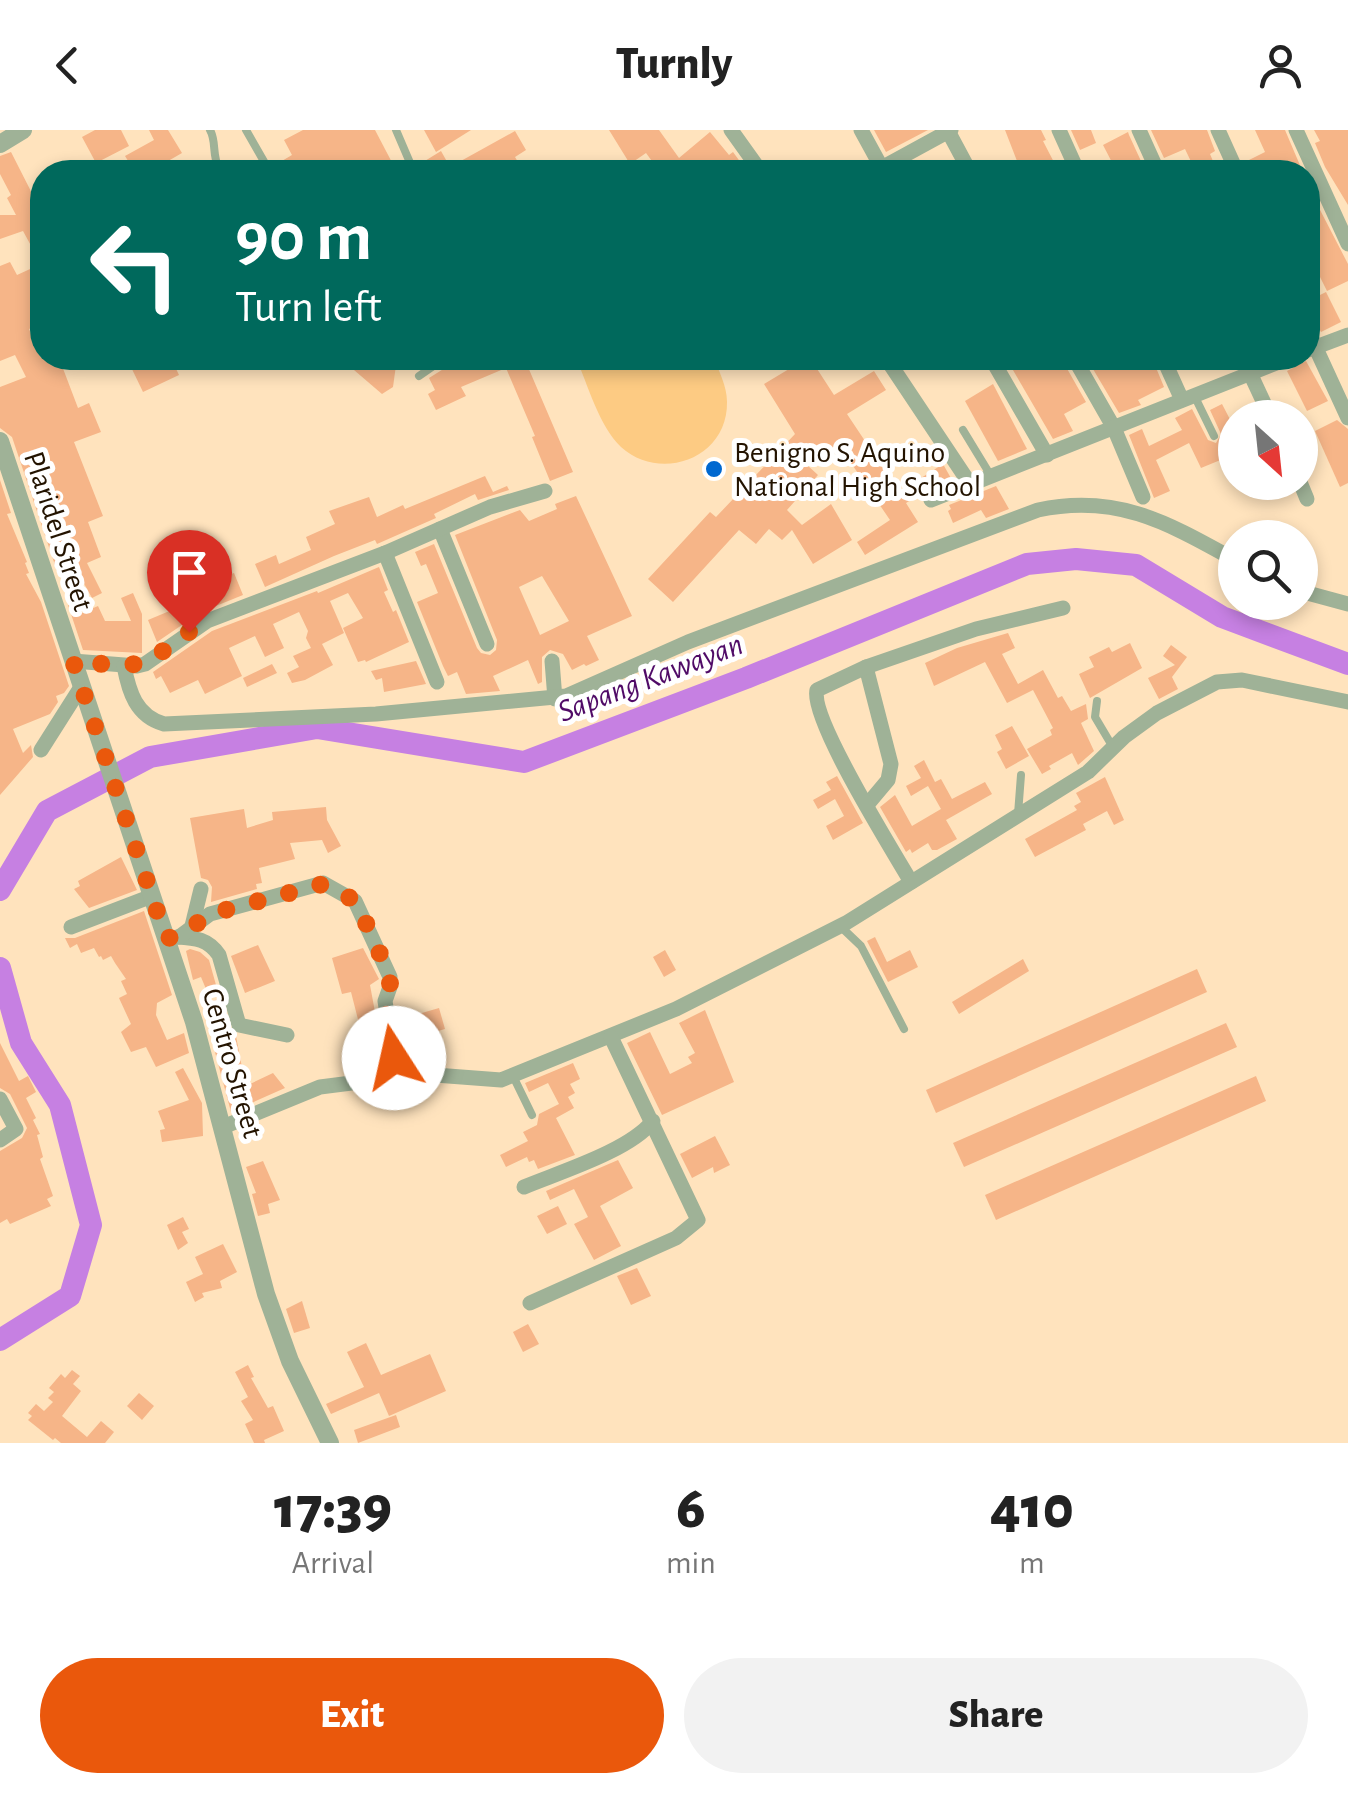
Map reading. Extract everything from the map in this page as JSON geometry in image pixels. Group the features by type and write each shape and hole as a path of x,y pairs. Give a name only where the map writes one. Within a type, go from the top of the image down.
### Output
{"street":[{"path":"0,144 22,130"},
{"path":"731,130 752,160"},
{"path":"861,130 875,160"},
{"path":"1059,130 1073,160"},
{"path":"1140,130 1153,160"},
{"path":"1218,130 1232,160"},
{"path":"1296,130 1310,160"},
{"path":"899,160 950,131 964,160"},
{"path":"1320,183 1348,244"},
{"path":"1320,345 1348,334"},
{"path":"1320,366 1348,418"},
{"path":"894,370 970,484"},
{"path":"998,370 1047,455"},
{"path":"1081,370 1114,428 1144,497"},
{"path":"1170,370 1188,397"},
{"path":"931,500 1188,397 1238,370"},
{"path":"1249,370 1263,400"},
{"name":"Plaridel Street","path":"0,441 83,692"},
{"path":"73,661 144,664 206,621 385,553 490,507 545,491"},
{"path":"124,666 131,697 142,712 164,724 376,714 554,699 582,691 688,642 1038,510 1070,503 1124,510 1151,517 1218,551"},
{"path":"440,530 487,644"},
{"path":"385,553 436,682"},
{"path":"1318,596 1348,604"},
{"path":"911,882 829,734 814,698 817,690 866,667 976,628 1063,608"},
{"path":"552,661 554,699"},
{"path":"866,667 891,764 888,780 867,805"},
{"path":"223,1127 320,1088 397,1076 442,1074 487,1080 513,1076 693,1001 840,926 1088,772 1124,737 1193,692 1227,680 1242,680 1348,702"},
{"path":"41,750 83,692"},
{"name":"Centro Street","path":"83,692 152,896 172,937 276,1323 330,1443"},
{"path":"172,937 210,914 323,884 356,901 390,976 385,1001 397,1076"},
{"path":"192,926 201,889"},
{"path":"71,927 152,896"},
{"path":"172,937 200,938 212,945 239,1025 288,1035"},
{"path":"530,1304 659,1246 696,1224 698,1215 611,1037"},
{"path":"0,1099 16,1129 0,1140"},
{"path":"524,1187 623,1143 647,1130 653,1121"}],"lane":[{"path":"210,130 215,160"},
{"path":"246,130 263,160"},
{"path":"396,130 409,160"},
{"path":"419,376 427,370"},
{"path":"1188,397 1214,436"},
{"path":"963,430 990,476"},
{"path":"1097,701 1095,717 1114,749"},
{"path":"1018,814 1021,775"},
{"path":"840,926 860,946 904,1028"},
{"path":"513,1076 532,1115"}],"shaded area":[{"path":"581,370 718,370 727,402 716,438 689,459 672,463 637,458 621,447 595,405"}],"building":[{"path":"95,130 121,130 129,146 94,160 82,137"},
{"path":"149,130 168,130 182,153 170,160 128,160 125,156 154,140"},
{"path":"303,130 375,130 391,160 284,160 292,155 284,140"},
{"path":"424,130 471,130 436,152"},
{"path":"609,130 659,130 679,158 710,132 729,155 733,152 739,160 651,160 646,153 628,160"},
{"path":"874,130 928,130 886,152"},
{"path":"1005,130 1041,130 1053,160 1017,160"},
{"path":"1071,130 1091,130 1096,143 1080,150"},
{"path":"1151,130 1207,130 1215,151 1210,154 1212,160 1190,160 1185,149 1164,158"},
{"path":"1255,130 1285,130 1298,160 1249,160 1265,152"},
{"path":"1314,130 1348,130 1348,205 1325,167"},
{"path":"515,131 526,150 515,157 517,160 463,160"},
{"path":"1128,132 1141,160 1111,160 1103,145"},
{"path":"441,151 446,160 426,160"},
{"path":"11,152 30,189 30,244 23,231 0,239 0,215 16,215 0,174 0,156"},
{"path":"1320,210 1348,264 1348,281 1327,291 1320,277"},
{"path":"10,262 17,275 30,269 30,370 64,370 78,408 89,403 101,432 74,442 103,516 88,522 101,557 87,563 102,593 92,598 75,567 58,574 12,437 0,428 0,387 26,377 15,355 0,361 0,266"},
{"path":"1326,292 1341,322 1321,332 1320,330 1320,295"},
{"path":"132,370 177,370 179,375 143,392"},
{"path":"354,370 395,370 393,387 382,394"},
{"path":"442,370 501,370 461,387 466,396 436,410 428,394 435,390 429,378"},
{"path":"507,370 529,370 573,472 550,481 532,437 535,436"},
{"path":"787,370 818,370 834,395 874,371 886,390 847,414 899,492 943,464 952,480 906,503 918,522 865,555 857,542 890,520 838,444 806,464 818,475 787,510 802,525 831,504 852,540 813,564 792,530 782,540 769,529 756,544 739,530 673,602 648,579 710,512 716,517 795,434 764,384"},
{"path":"1013,370 1068,370 1086,402 1064,414 1073,431 1053,439"},
{"path":"1094,370 1157,370 1164,387 1138,400 1141,405 1119,413"},
{"path":"1289,370 1311,370 1328,401 1318,406 1318,400 1302,400"},
{"path":"993,384 1027,449 998,461 965,401"},
{"path":"1218,406 1218,427 1210,410"},
{"path":"1192,409 1208,440 1216,443 1218,439 1218,461 1201,468 1189,443 1156,460 1170,491 1154,498 1129,435 1142,429 1149,446 1182,430 1175,418"},
{"path":"1337,420 1348,429 1348,483 1340,487 1318,438 1318,430"},
{"path":"485,476 493,492 507,486 509,490 478,500 475,494 434,514 436,518 265,587 255,564 276,555 279,564 311,550 306,537 335,524 329,511 369,497 377,517"},
{"path":"0,480 11,513 7,514 27,562 26,574 41,602 69,686 56,696 58,702 50,714 13,729 23,753 31,745 33,757 0,795"},
{"path":"996,486 1009,509 986,518 981,510 953,523 949,505"},
{"path":"576,496 632,616 587,636 599,660 572,670 563,654 550,650 542,657 542,682 538,684 528,660 493,676 500,691 466,694 457,672 448,676 417,602 438,593 426,564 421,566 415,552 434,544 477,648 490,655 496,650 497,640 455,535 520,510 529,521 557,509 555,504","holes":["542,576 569,621 540,635 519,587"]},
{"path":"379,567 388,590 384,592 409,642 358,662 343,628 363,618 348,593 330,601 344,633 322,644 333,665 305,680 292,683 287,673 299,667 293,656 311,648 299,612 273,624 284,648 265,657 255,636 229,648 242,676 205,694 198,680 170,693 161,676 156,679 153,672 212,631"},
{"path":"234,573 243,595 201,612 157,642 148,620 179,607 178,602 185,599 183,594 191,588"},
{"path":"133,593 142,614 142,653 83,650 68,605 72,604 77,615 98,606 105,621 131,621 121,598"},
{"path":"1008,633 1015,648 1002,654 1018,684 1043,670 1058,698 1062,696 1071,711 1086,704 1088,719 1081,723 1094,751 1078,765 1072,753 1042,774 1027,749 1052,735 1053,728 1033,690 1007,703 985,662 934,686 925,663 957,648"},
{"path":"1130,643 1142,668 1090,698 1079,674 1094,667 1089,657 1109,647 1112,652"},
{"path":"1171,645 1187,657 1172,677 1178,689 1159,699 1148,678 1175,665 1163,656"},
{"path":"416,661 426,684 384,692 382,678 376,680 371,671"},
{"path":"272,664 277,673 247,687 243,678"},
{"path":"1012,726 1029,756 1006,769 997,752 1002,749 995,735"},
{"path":"924,760 935,782 941,779 952,799 985,782 992,794 946,820 957,839 937,850 932,850 928,843 912,853 910,849 906,852 880,807 895,795 912,826 941,809 928,786 911,796 906,786 921,778 914,766"},
{"path":"837,776 863,823 833,840 826,826 844,816 835,799 818,809 813,800 831,790 826,782"},
{"path":"1105,777 1124,820 1114,825 1107,811 1083,824 1086,830 1035,857 1025,839 1077,810 1074,806 1081,802 1076,793"},
{"path":"326,807 327,820 341,846 328,853 322,840 290,843 295,859 259,868 262,883 256,884 257,889 211,902 212,887 201,878 190,818 244,809 247,828 273,820 272,812"},
{"path":"121,857 137,890 89,908 74,889 80,886 78,881"},
{"path":"144,911 172,995 157,1003 156,1015 167,1040 184,1033 189,1053 156,1067 146,1047 131,1052 121,1032 131,1024 119,998 127,994 121,981 126,979 111,956 103,960 94,948 81,953 77,944 70,948 65,938 75,938"},
{"path":"875,937 887,962 910,950 918,967 888,982 867,941"},
{"path":"258,945 275,981 245,993 231,956"},
{"path":"363,948 379,979 370,985 380,1039 364,1043 351,992 342,994 332,958"},
{"path":"190,949 209,960 216,985 206,989 201,977 193,980 186,951"},
{"path":"665,950 676,970 664,977 653,957"},
{"path":"1023,959 1029,971 959,1014 952,1002"},
{"path":"1197,969 1207,992 936,1113 926,1090"},
{"path":"218,999 227,1026 236,1036 244,1078 248,1077 250,1084 273,1073 285,1088 231,1112 212,1027 209,1028 202,1005"},
{"path":"439,1008 445,1029 421,1036 415,1015"},
{"path":"705,1010 734,1082 662,1115 627,1043 650,1032 670,1074 692,1063 688,1057 695,1053 679,1023"},
{"path":"1226,1023 1237,1047 964,1167 953,1143"},
{"path":"0,1043 19,1081 28,1076 36,1092 26,1098 36,1118 33,1120 40,1134 37,1135 43,1157 40,1159 53,1196 47,1199 51,1206 10,1224 7,1219 0,1223 0,1151 22,1138 27,1128 10,1094 0,1088"},
{"path":"573,1063 580,1079 570,1084 575,1093 568,1097 574,1108 556,1118 575,1155 538,1169 534,1160 529,1162 527,1157 506,1167 500,1155 528,1141 523,1132 537,1125 539,1114 559,1104 548,1083 529,1092 525,1083"},
{"path":"183,1068 202,1103 203,1136 162,1142 160,1130 165,1129 158,1111 189,1100 175,1072"},
{"path":"1256,1076 1266,1101 996,1220 985,1195"},
{"path":"715,1136 730,1165 714,1173 713,1167 692,1178 680,1154"},
{"path":"618,1160 633,1188 600,1206 621,1246 594,1260 574,1224 588,1217 574,1189 550,1200 546,1191"},
{"path":"263,1161 280,1200 268,1204 270,1213 258,1216 252,1194 256,1193 246,1167"},
{"path":"558,1206 567,1224 547,1234 537,1216"},
{"path":"183,1217 189,1229 182,1232 188,1243 178,1250 167,1225"},
{"path":"223,1244 237,1272 220,1281 222,1288 202,1293 204,1297 195,1302 186,1282 203,1274 195,1257"},
{"path":"637,1268 651,1296 631,1305 617,1276"},
{"path":"302,1301 310,1328 294,1333 286,1309"},
{"path":"528,1324 539,1344 523,1352 513,1332"},
{"path":"366,1343 381,1375 430,1354 446,1391 389,1416 379,1393 331,1414 326,1404 364,1387 347,1352"},
{"path":"248,1365 254,1377 251,1378 268,1408 273,1406 284,1431 264,1440 265,1443 254,1443 245,1424 253,1420 241,1401 248,1397 235,1372"},
{"path":"72,1370 80,1376 73,1384 81,1391 62,1416 87,1437 101,1421 114,1432 105,1443 61,1443 28,1420 32,1416 28,1413 36,1404 44,1411 53,1402 48,1398 54,1392 49,1388 61,1374 65,1378"},
{"path":"139,1393 154,1406 142,1420 127,1406"},
{"path":"396,1415 400,1427 358,1443 354,1430"}],"waterway":[{"name":"Sapang Kawayan","path":"0,890 47,811 150,757 317,728 524,762 746,678 1027,564 1076,559 1136,565 1222,617 1348,664"},
{"name":"Sapang Kawayan","path":"0,968 21,1043 60,1105 91,1225 70,1296 0,1340"}],"place":[{"name":"Benigno S. Aquino National High School","path":"714,469"}],"route":[{"path":"189,632 137,666 73,661 166,938 178,937 210,914 323,884 342,892 356,901 390,976 385,1001 394,1058"}]}
